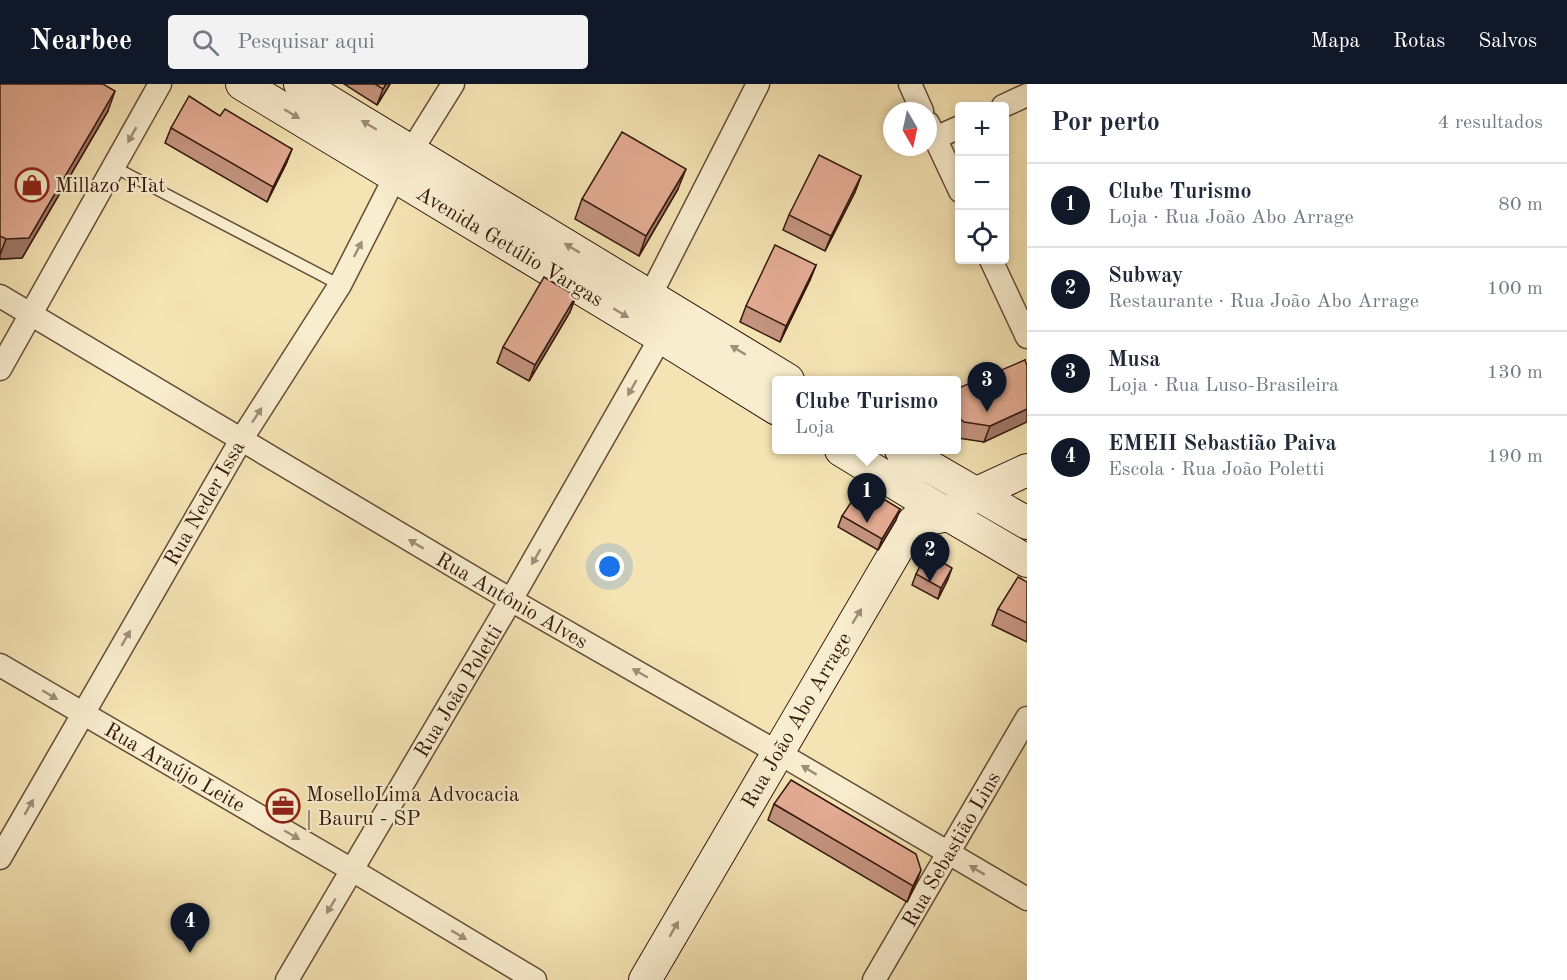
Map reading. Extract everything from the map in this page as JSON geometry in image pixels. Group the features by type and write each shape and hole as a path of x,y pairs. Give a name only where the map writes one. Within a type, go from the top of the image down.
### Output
{"main road":[{"name":"Avenida Getúlio Vargas","path":"242,84 772,406"},
{"name":"Avenida Getúlio Vargas","path":"300,84 780,376"},
{"path":"846,454 915,510 948,515 1027,561"},
{"path":"908,454 1027,523"},
{"name":"Rua João Abo Arrage","path":"645,980 915,510 934,470"},
{"path":"948,515 975,494 1027,470"}],"street":[{"path":"0,369 160,84"},
{"name":"Rua Neder Issa","path":"0,858 241,440 340,285 395,177 453,84"},
{"path":"650,296 758,84"},
{"path":"910,84 918,102"},
{"path":"1009,103 1027,95"},
{"path":"937,130 955,128"},
{"path":"937,142 955,180"},
{"path":"993,264 1027,337"},
{"name":"Rua Antônio Alves","path":"0,296 511,600 777,752 1027,899"},
{"name":"Rua João Poletti","path":"287,980 511,600 661,337"},
{"name":"Rua Araújo Leite","path":"0,665 352,870 535,980"},
{"name":"Rua Sebastião Lins","path":"874,980 1027,718"}],"lane":[{"path":"114,168 340,285"}],"building":[{"name":"Millazo FIat","path":"0,84 103,84 115,91 29,238 6,239 0,236"},
{"path":"375,84 386,84 383,89"},
{"path":"189,96 220,116 225,109 292,149 273,187 171,128"},
{"path":"622,132 686,169 646,236 582,199"},
{"path":"819,155 861,176 831,236 789,215"},
{"path":"775,245 816,265 786,326 746,306"},
{"path":"544,277 576,296 535,365 503,347"},
{"path":"1025,360 1027,409 990,426 964,422 961,419 961,387"},
{"path":"862,486 900,509 882,539 842,516"},
{"path":"927,553 952,568 941,588 916,574"},
{"path":"1018,577 1027,582 1027,623 998,609"},
{"path":"791,780 916,854 921,870 913,886 774,804"}],"place":[{"name":"Millazo FIat","path":"32,185"},
{"name":"Musa","path":"987,412"},
{"name":"Clube Turismo","path":"867,523"},
{"name":"Subway","path":"930,582"},
{"name":"MoselloLima Advocacia | Bauru - SP","path":"283,806"},
{"name":"EMEII Sebastião Paiva","path":"190,953"}]}
